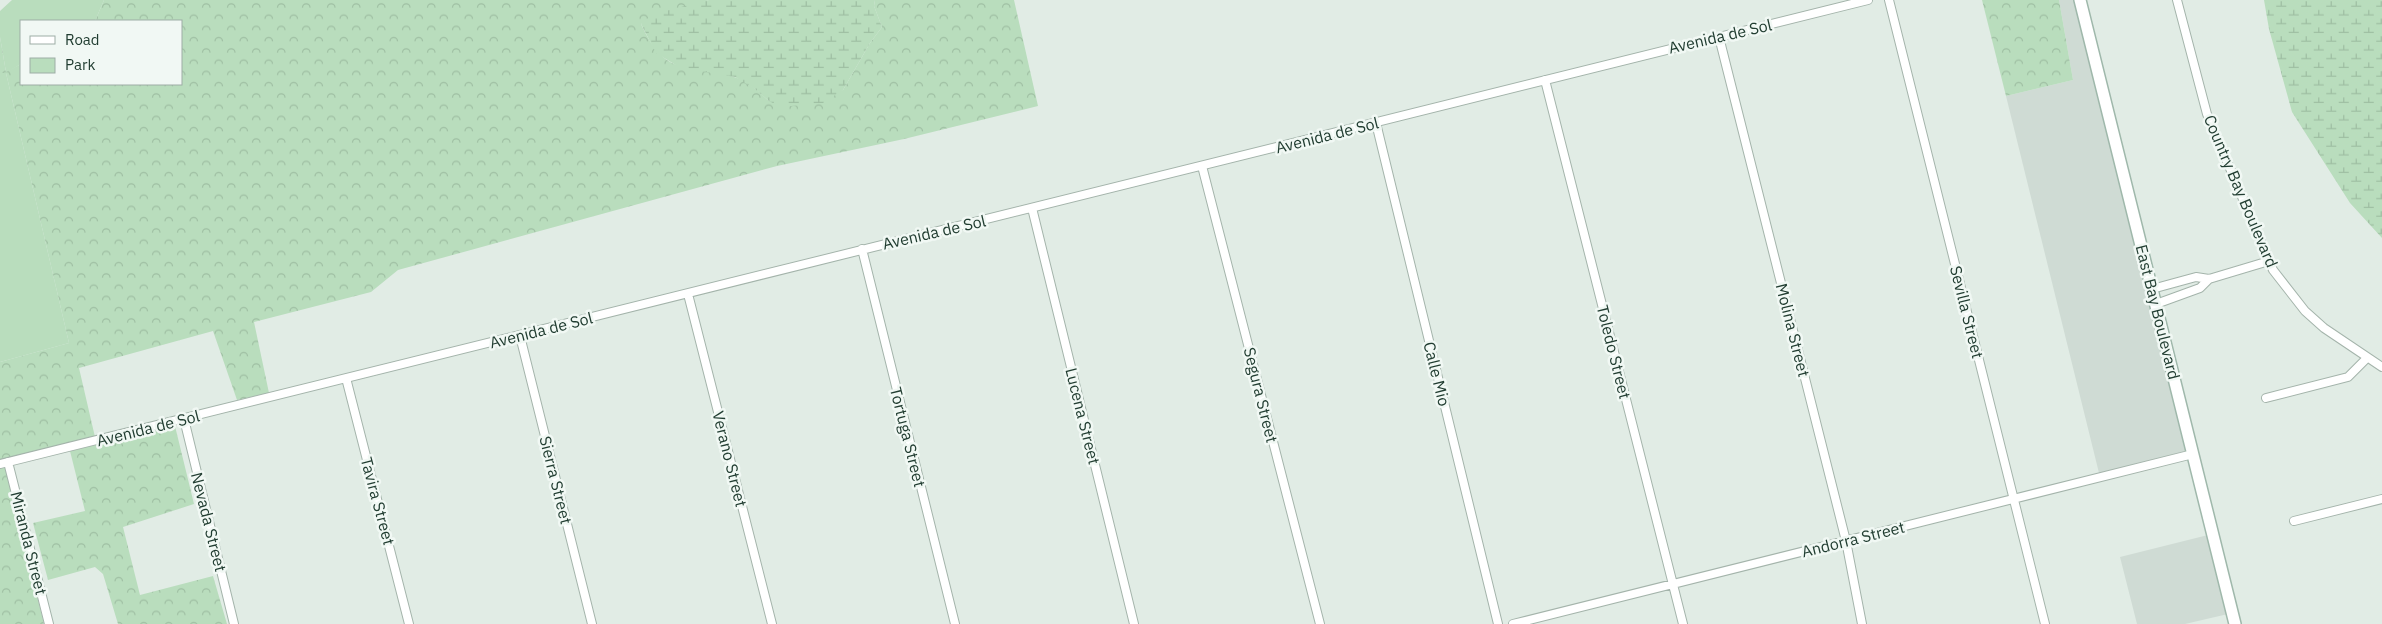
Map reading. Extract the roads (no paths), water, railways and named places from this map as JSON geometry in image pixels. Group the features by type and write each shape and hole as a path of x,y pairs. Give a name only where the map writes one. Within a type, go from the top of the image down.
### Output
{"main road":[{"name":"East Bay Boulevard","path":"2080,0 2235,624"}],"street":[{"name":"Avenida de Sol","path":"4,463 1868,0"},
{"name":"Sevilla Street","path":"1889,0 2045,624"},
{"name":"Country Bay Boulevard","path":"2177,0 2207,114 2272,270 2305,311 2324,328 2382,367"},
{"name":"Molina Street","path":"1719,37 1846,541 1862,624"},
{"name":"Toledo Street","path":"1545,80 1683,624"},
{"name":"Calle Mio","path":"1376,123 1498,624"},
{"name":"Segura Street","path":"1202,166 1320,624"},
{"name":"Lucena Street","path":"1032,208 1134,624"},
{"name":"Tortuga Street","path":"862,249 954,624"},
{"path":"2152,289 2196,277 2209,279 2269,261"},
{"path":"2156,304 2200,288 2209,279"},
{"name":"Verano Street","path":"688,294 772,624"},
{"name":"Sierra Street","path":"520,336 592,624"},
{"path":"2266,398 2348,377 2367,358"},
{"name":"Tavira Street","path":"346,378 410,624"},
{"name":"Nevada Street","path":"184,419 234,624"},
{"name":"Andorra Street","path":"1513,624 2193,454"},
{"name":"Miranda Street","path":"4,463 49,624"},
{"path":"2294,521 2382,499"}]}
